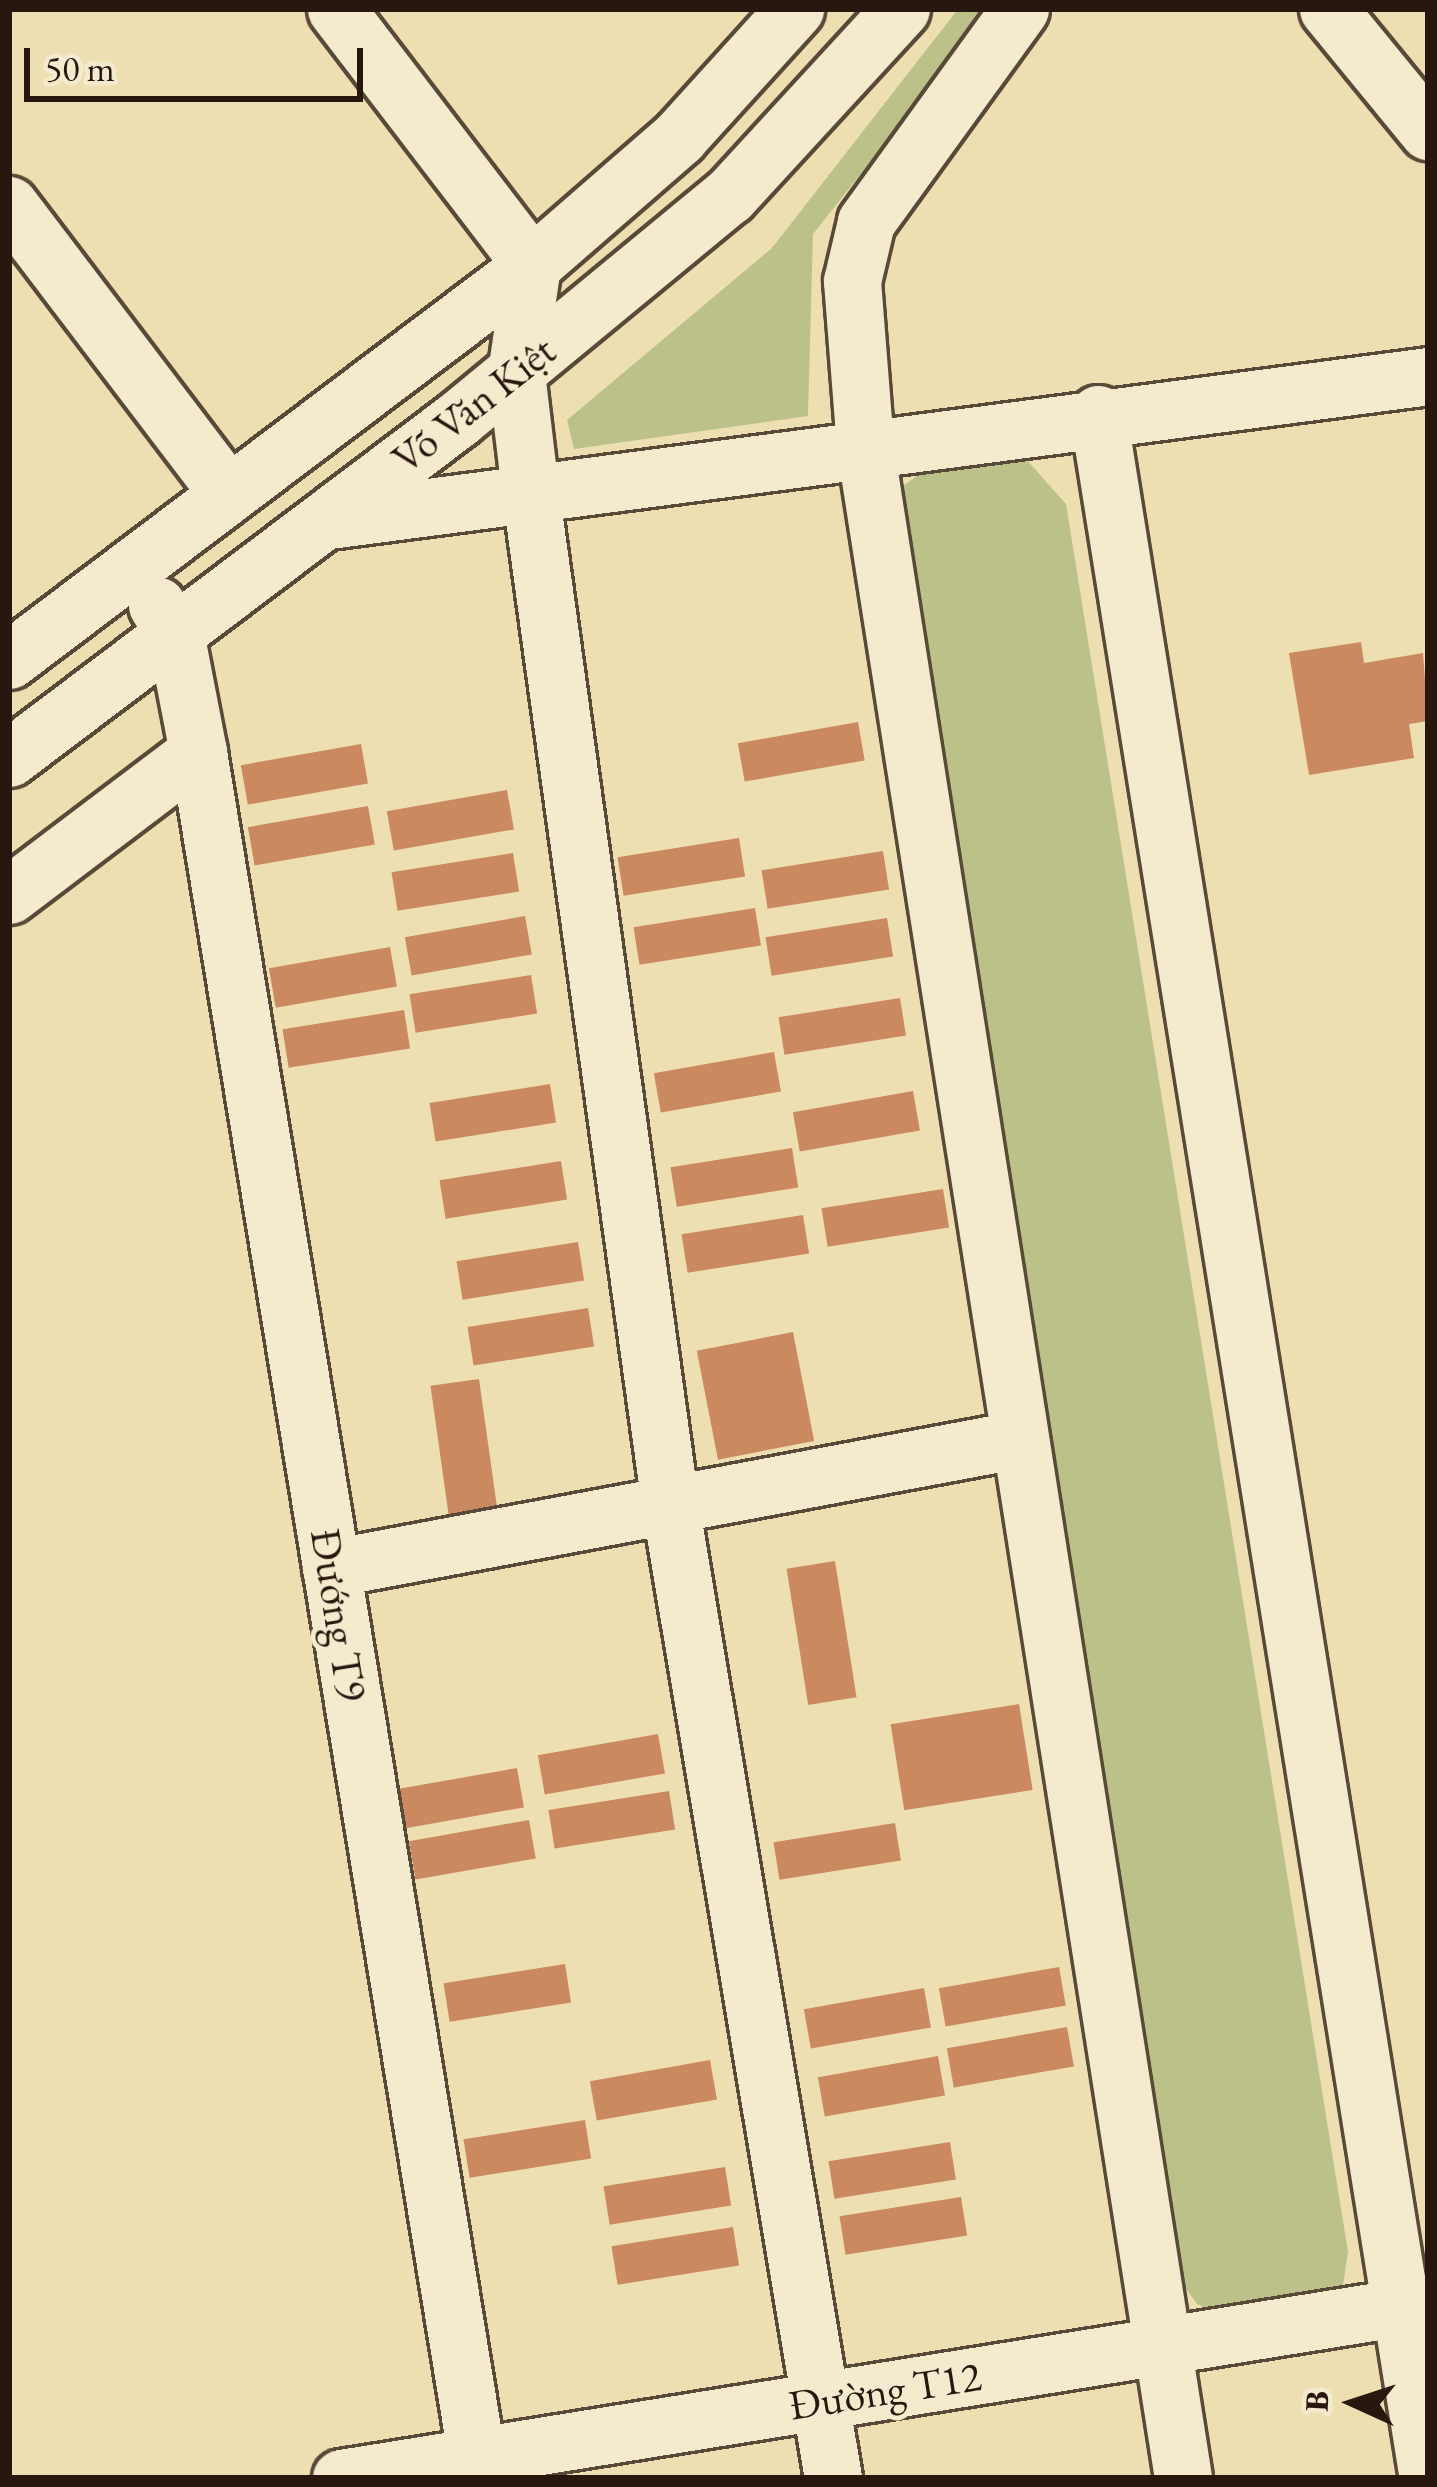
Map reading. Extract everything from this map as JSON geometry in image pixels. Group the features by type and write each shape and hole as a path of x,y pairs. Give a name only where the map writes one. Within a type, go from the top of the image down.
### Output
{"street":[{"path":"336,9 532,265 516,373 530,490 670,1504 833,2478"},
{"name":"Võ Văn Kiệt","path":"9,660 532,265 679,137 795,9"},
{"name":"Võ Văn Kiệt","path":"9,758 516,373 729,196 901,9"},
{"path":"1020,9 860,238 852,280 865,447 1184,2478"},
{"path":"1328,9 1428,131"},
{"path":"9,205 228,494"},
{"path":"324,520 1098,414 1428,376"},
{"path":"1098,414 1414,2305 1427,2478"},
{"path":"132,568 176,633"},
{"name":"Đướng T9","path":"176,633 478,2467"},
{"path":"9,896 198,752"},
{"path":"331,1568 1020,1439"},
{"name":"Đường T12","path":"341,2478 478,2467 820,2402 1414,2305"}],"green space":[{"path":"958,9 992,9 813,234 808,416 574,449 567,420 772,248"},
{"path":"1026,459 1066,504 1348,2252 1343,2285 1324,2303 1226,2317 1197,2304 1177,2276 899,508 901,487 929,468"}],"building":[{"path":"1361,642 1364,663 1423,653 1428,721 1409,724 1414,758 1309,775 1289,653"},
{"path":"858,722 865,760 745,782 738,743"},
{"path":"361,744 368,783 248,805 241,765"},
{"path":"507,790 514,829 394,851 387,811"},
{"path":"368,806 375,844 255,866 248,827"},
{"path":"739,838 745,877 624,896 618,857"},
{"path":"883,851 889,890 768,909 762,870"},
{"path":"513,853 519,892 398,911 392,872"},
{"path":"755,908 761,946 639,965 634,927"},
{"path":"525,916 532,954 412,976 405,937"},
{"path":"887,918 893,957 772,976 766,937"},
{"path":"390,947 397,986 276,1008 269,968"},
{"path":"531,975 537,1014 416,1033 410,994"},
{"path":"900,998 906,1036 784,1055 779,1017"},
{"path":"404,1010 410,1049 289,1068 283,1029"},
{"path":"774,1052 781,1091 661,1113 654,1073"},
{"path":"550,1084 556,1123 436,1142 430,1103"},
{"path":"913,1091 920,1130 800,1152 793,1112"},
{"path":"792,1148 798,1188 677,1207 671,1167"},
{"path":"561,1161 567,1200 446,1219 440,1180"},
{"path":"943,1189 949,1228 828,1247 822,1208"},
{"path":"803,1215 809,1254 688,1273 682,1234"},
{"path":"578,1242 584,1281 463,1300 457,1261"},
{"path":"588,1308 594,1347 474,1366 468,1327"},
{"path":"793,1332 814,1441 718,1460 697,1351"},
{"path":"479,1379 498,1515 450,1521 430,1386"},
{"path":"835,1561 857,1697 808,1705 787,1569"},
{"path":"1019,1704 1033,1790 904,1810 891,1724"},
{"path":"658,1734 665,1773 545,1795 538,1755"},
{"path":"517,1768 524,1807 403,1829 396,1789"},
{"path":"669,1791 675,1830 555,1849 549,1810"},
{"path":"529,1820 536,1858 416,1880 409,1841"},
{"path":"895,1823 901,1861 779,1880 774,1842"},
{"path":"565,1964 571,2003 450,2022 444,1983"},
{"path":"1059,1967 1066,2005 946,2027 939,1988"},
{"path":"924,1988 931,2027 811,2049 804,2009"},
{"path":"1067,2027 1074,2066 954,2088 947,2048"},
{"path":"938,2056 945,2095 825,2117 818,2077"},
{"path":"710,2060 717,2099 597,2121 590,2081"},
{"path":"585,2120 591,2159 470,2178 464,2139"},
{"path":"950,2142 956,2180 834,2199 829,2161"},
{"path":"725,2167 731,2206 610,2225 604,2186"},
{"path":"961,2197 967,2236 846,2255 840,2216"},
{"path":"733,2227 739,2266 618,2285 612,2246"}]}
